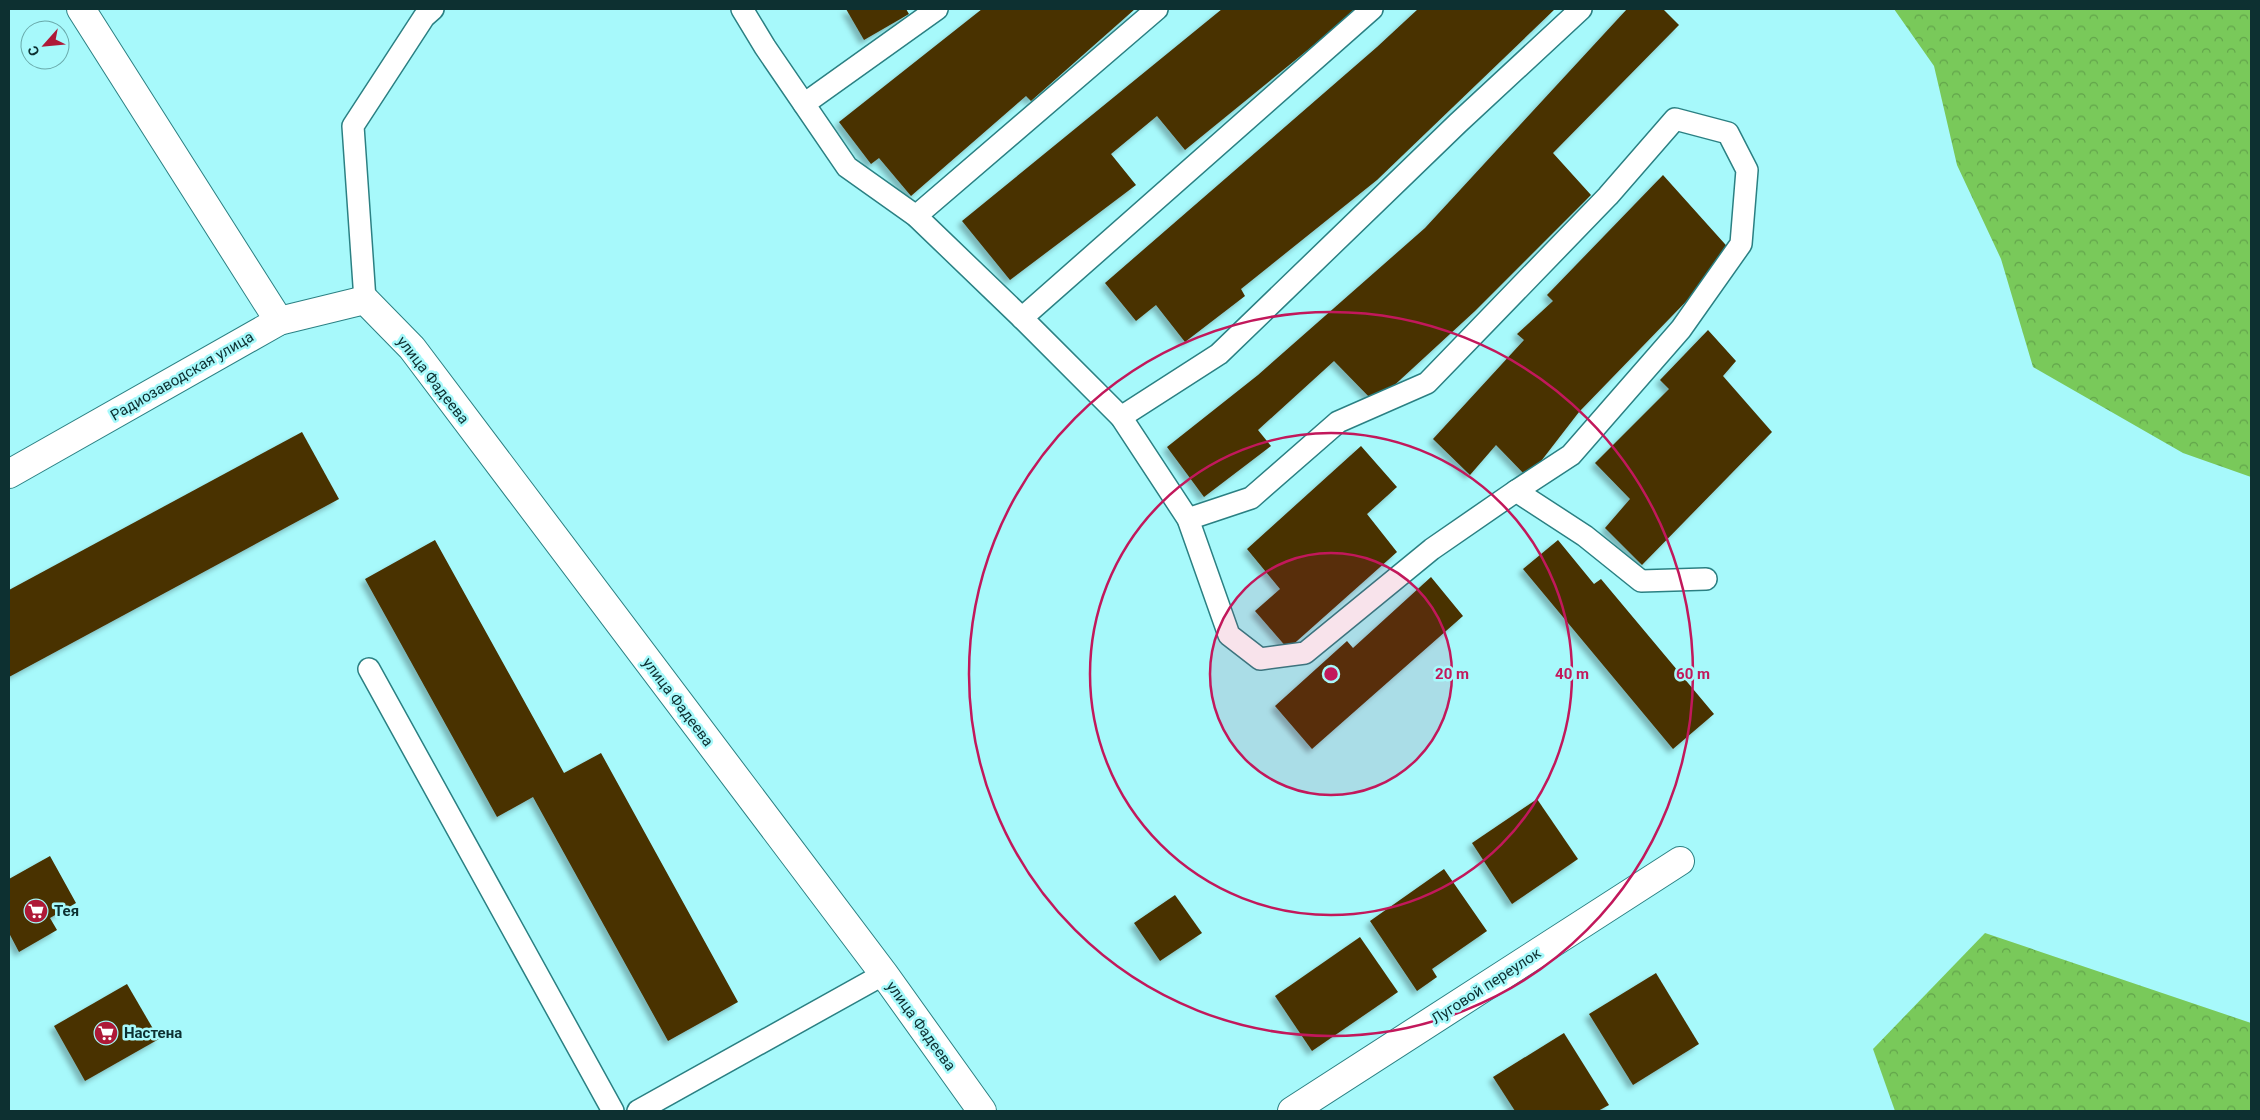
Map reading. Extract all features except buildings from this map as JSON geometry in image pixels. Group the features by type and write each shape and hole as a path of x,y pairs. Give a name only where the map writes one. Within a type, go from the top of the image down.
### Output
{"street":[{"path":"80,9 279,321"},
{"name":"Радиозаводская улица","path":"9,474 279,321 365,300"},
{"name":"улица Фадеева","path":"365,300 412,348 884,974 978,1106"},
{"name":"Луговой переулок","path":"1292,1111 1680,861"},
{"path":"978,1106 1004,1111"}],"lane":[{"path":"365,300 353,126 424,17 434,9"},
{"path":"742,9 765,47 847,167 916,216 1121,417 1188,519 1229,635 1260,660 1305,653 1432,549 1571,455 1681,329 1741,244 1746,170 1728,133 1675,120 1608,196 1427,383 1338,422 1251,498 1188,519"},
{"path":"804,104 937,9"},
{"path":"916,216 1157,9"},
{"path":"1022,318 1372,9"},
{"path":"1121,417 1219,354 1458,123 1582,9"},
{"path":"1516,491 1585,536 1641,581 1706,580"},
{"path":"368,669 613,1111"},
{"path":"638,1111 884,974"}],"green space":[{"path":"1894,9 2251,9 2251,477 2183,453 2033,367 2001,259 1957,165 1934,66"},
{"path":"1985,933 2251,1023 2251,1111 1895,1111 1873,1049"}],"place":[{"name":"Тея","path":"36,911"},
{"name":"Настена","path":"106,1033"}]}
